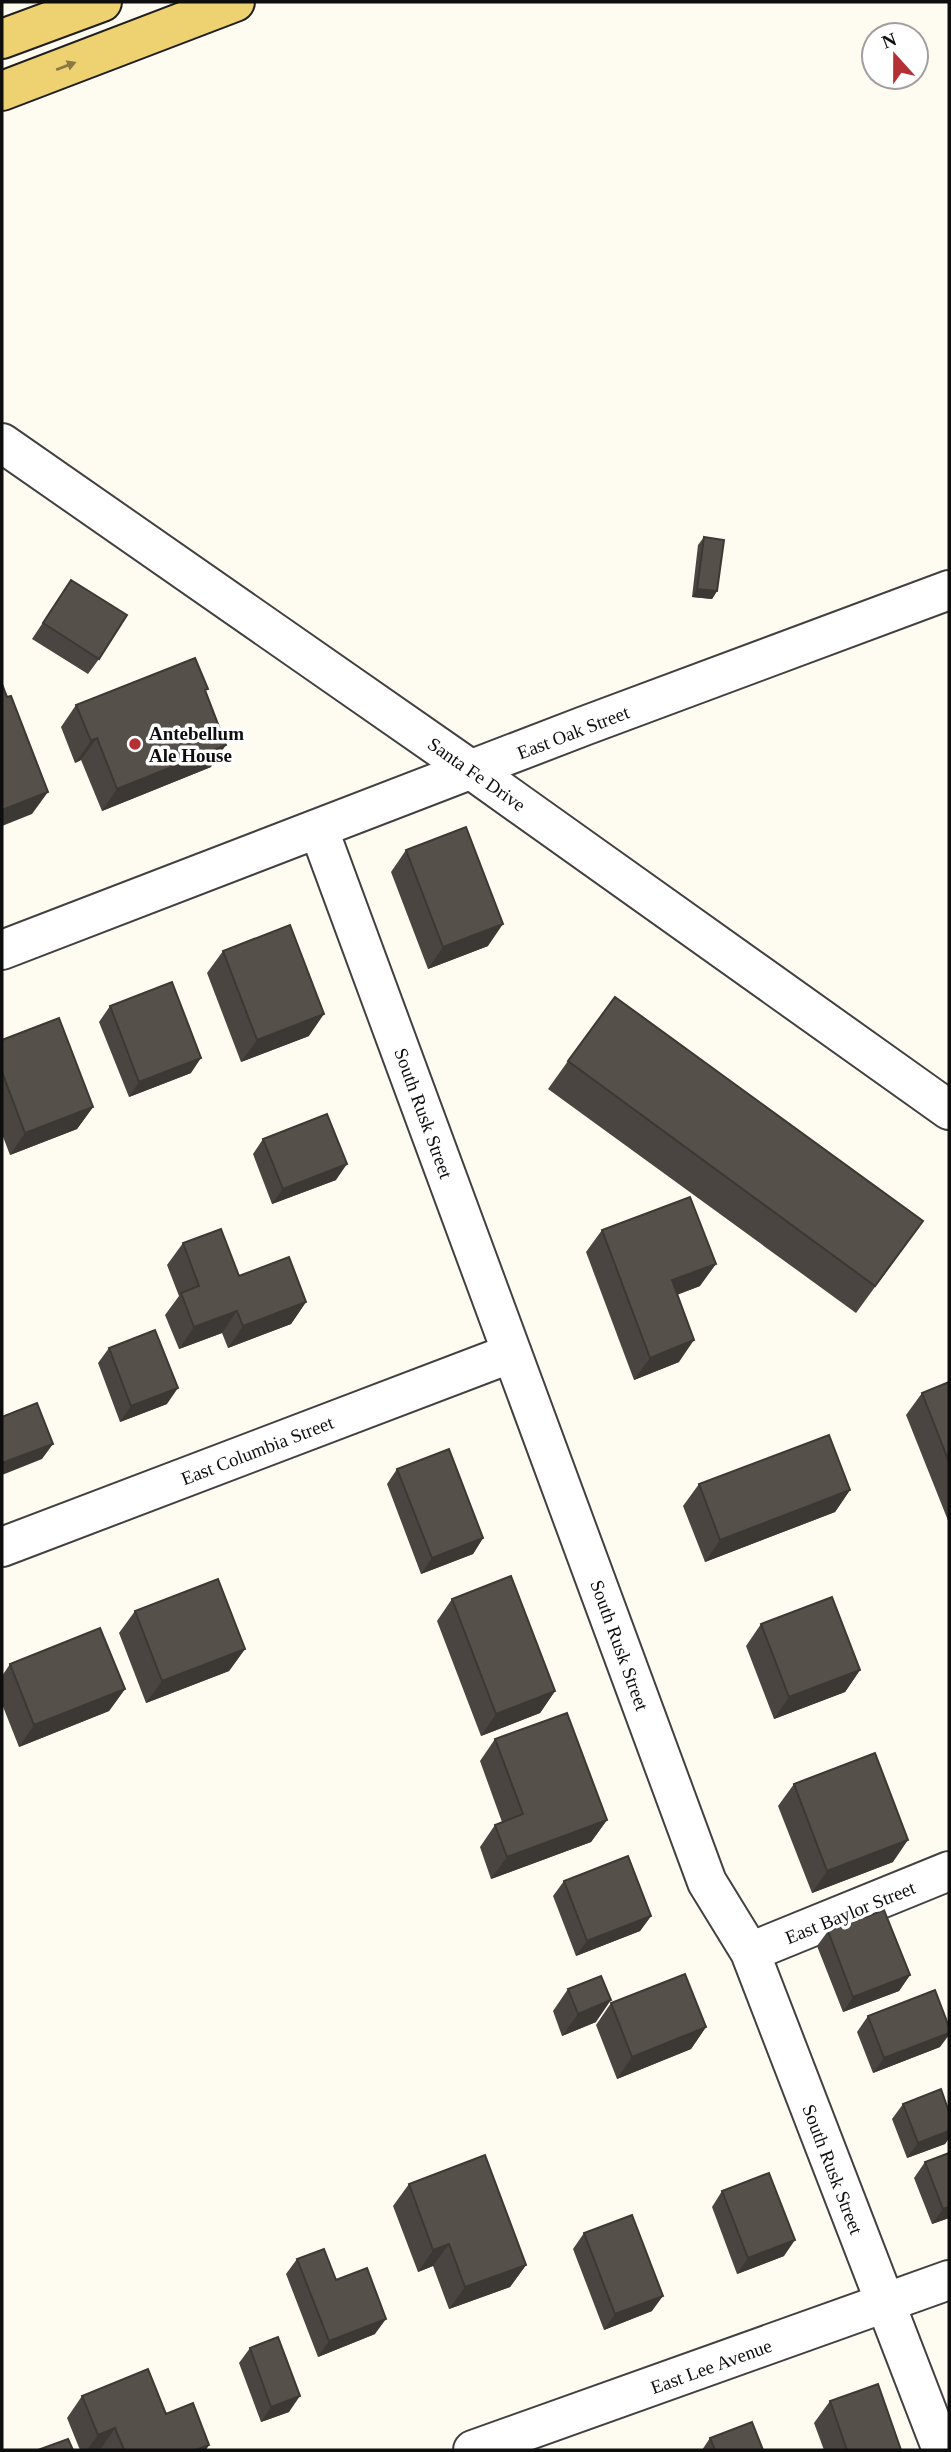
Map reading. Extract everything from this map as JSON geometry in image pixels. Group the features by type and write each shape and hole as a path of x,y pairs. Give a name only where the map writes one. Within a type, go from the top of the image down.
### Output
{"main road":[{"path":"2,39 102,2"},
{"path":"2,91 235,2"}],"street":[{"name":"Santa Fe Drive","path":"2,443 473,771 949,1110"},
{"name":"East Oak Street","path":"2,950 473,771 584,726 949,590"},
{"name":"South Rusk Street","path":"318,830 707,1882 750,1952 942,2450"},
{"name":"East Columbia Street","path":"2,1547 512,1353"},
{"name":"East Baylor Street","path":"750,1952 949,1871"},
{"name":"East Lee Avenue","path":"473,2450 949,2280"}],"building":[{"path":"704,537 724,540 717,591 697,589"},
{"path":"71,580 127,615 99,659 43,623"},
{"name":"Antebellum Ale House","path":"195,658 226,745 117,789 97,738 91,741 76,705"},
{"path":"2,684 7,697 11,696 48,792 2,810"},
{"path":"466,827 503,924 443,947 406,850"},
{"path":"290,925 324,1014 257,1040 223,951"},
{"path":"172,982 201,1058 139,1082 110,1006"},
{"path":"615,997 923,1221 875,1286 568,1061"},
{"path":"59,1018 93,1107 25,1133 2,1072 2,1040"},
{"path":"327,1114 347,1164 283,1189 263,1139"},
{"path":"690,1197 716,1264 672,1280 694,1340 650,1358 602,1230"},
{"path":"221,1229 239,1276 289,1257 306,1302 243,1326 237,1311 194,1327 181,1293 199,1286 183,1243"},
{"path":"155,1330 178,1388 131,1406 109,1348"},
{"path":"949,1382 949,1462 922,1393"},
{"path":"37,1403 53,1444 2,1463 2,1417"},
{"path":"829,1435 850,1490 720,1540 699,1484"},
{"path":"449,1449 483,1538 432,1558 397,1469"},
{"path":"511,1576 555,1691 496,1714 452,1599"},
{"path":"218,1579 245,1649 162,1681 135,1611"},
{"path":"832,1597 860,1670 789,1697 761,1624"},
{"path":"100,1628 125,1689 34,1725 10,1664"},
{"path":"567,1713 607,1820 507,1857 495,1825 523,1814 495,1739"},
{"path":"875,1753 908,1840 827,1871 794,1784"},
{"path":"628,1856 651,1916 587,1941 564,1881"},
{"path":"884,1910 910,1975 853,1997 828,1931"},
{"path":"685,1974 706,2027 632,2057 611,2003"},
{"path":"601,1976 611,2000 578,2014 568,1989"},
{"path":"935,1990 949,2033 884,2058 868,2016"},
{"path":"941,2089 949,2112 949,2131 918,2143 903,2104"},
{"path":"949,2153 949,2207 943,2209 925,2162"},
{"path":"485,2155 526,2265 465,2287 449,2244 433,2250 409,2184"},
{"path":"769,2173 795,2240 748,2258 722,2191"},
{"path":"632,2215 663,2296 615,2314 584,2233"},
{"path":"324,2249 336,2280 367,2268 386,2319 329,2341 297,2259"},
{"path":"278,2337 300,2396 271,2407 250,2348"},
{"path":"148,2369 166,2414 193,2403 209,2445 196,2450 124,2450 115,2428 98,2435 82,2396"},
{"path":"878,2384 901,2450 847,2450 830,2401"},
{"path":"752,2422 763,2450 715,2450 710,2438"},
{"path":"68,2439 73,2450 38,2450"}],"place":[{"name":"Antebellum Ale House","path":"135,744"}]}
